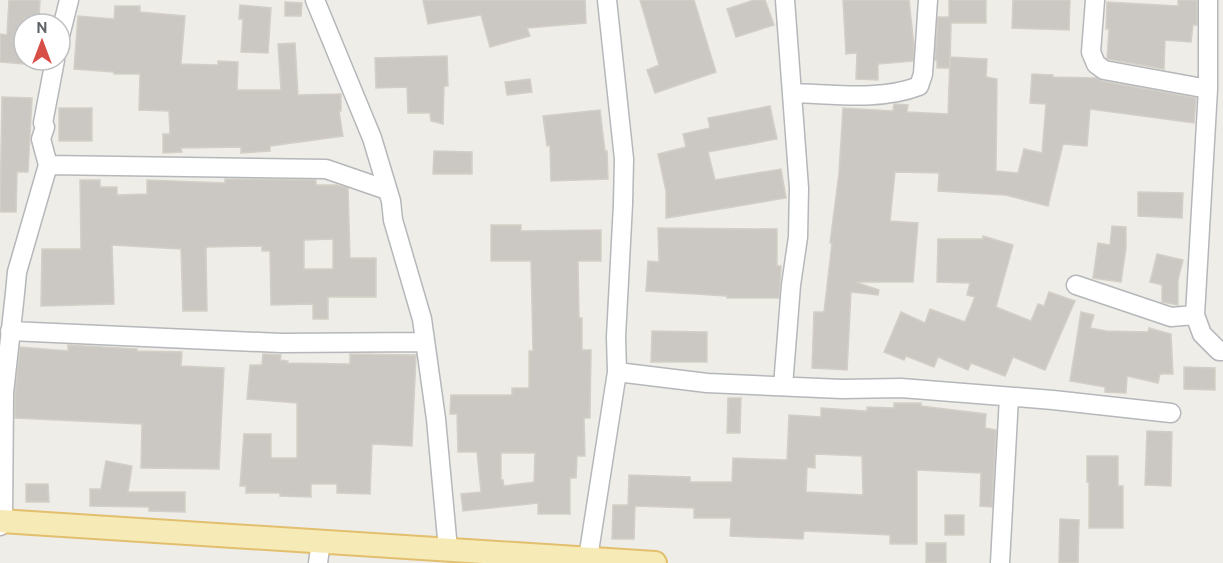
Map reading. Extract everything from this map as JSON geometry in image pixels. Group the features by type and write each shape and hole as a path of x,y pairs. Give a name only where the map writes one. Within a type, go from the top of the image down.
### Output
{"main road":[{"path":"1,523 321,540 655,563"}],"street":[{"path":"315,0 372,138 422,319 448,549"},
{"path":"588,558 617,372 616,337 624,159 607,0"},
{"path":"783,386 799,188 785,0"},
{"path":"793,93 888,94 919,86 923,74 928,0"},
{"path":"1095,0 1091,52 1096,64 1104,69 1208,89"},
{"path":"1208,0 1208,89 1195,315 1202,334 1220,351 1223,351"},
{"path":"1,523 4,393 10,331 7,293 17,272 48,165 41,139 45,127 43,123 53,72"},
{"path":"48,165 326,169 387,190"},
{"path":"1076,285 1171,317 1195,315"},
{"path":"10,331 280,343 425,342"},
{"path":"617,372 707,383 842,389 900,388 1171,412"},
{"path":"1000,563 1009,397"},
{"path":"318,563 321,540"}],"building":[{"path":"9,0 40,0 39,12 12,12 12,63 0,62 0,34 7,35"},
{"path":"423,0 585,0 586,23 527,28 530,36 490,47 481,15 428,24"},
{"path":"640,0 694,0 716,72 655,93 647,70 659,65"},
{"path":"754,0 765,0 774,25 736,37 727,9"},
{"path":"843,0 909,0 914,46 913,61 878,64 878,80 856,79 857,53 846,54"},
{"path":"949,0 986,0 986,23 951,23 950,68 937,68 937,60 935,60 938,17 949,17"},
{"path":"1013,0 1070,0 1069,30 1012,28"},
{"path":"1178,0 1197,0 1197,25 1193,25 1191,42 1165,40 1164,69 1107,59 1109,29 1106,29 1107,2 1178,6"},
{"path":"285,2 302,3 301,16 285,16"},
{"path":"240,5 271,8 268,53 241,52 243,19 239,19"},
{"path":"115,6 140,6 140,12 185,16 181,64 218,65 218,61 238,62 237,90 281,90 278,44 295,43 298,95 341,94 341,111 339,111 343,136 270,146 270,151 241,153 241,147 181,148 182,152 163,153 163,134 170,134 169,111 139,110 140,74 114,74 114,72 74,69 78,16 114,19"},
{"path":"447,56 448,86 444,86 443,124 431,121 430,113 408,113 407,87 376,88 375,58"},
{"path":"950,57 987,59 986,77 997,79 996,171 1018,173 1024,149 1042,153 1046,104 1030,103 1032,74 1096,78 1196,98 1194,123 1090,109 1087,146 1063,144 1048,206 1006,195 938,191 939,173 895,172 890,221 918,223 913,282 855,282 879,290 878,295 851,292 847,370 812,368 814,312 824,312 839,173 843,108 893,111 894,104 908,105 907,112 948,114"},
{"path":"530,79 532,92 507,95 505,82"},
{"path":"2,97 32,98 28,172 17,172 16,212 0,212"},
{"path":"770,106 777,139 708,152 715,180 781,169 786,198 666,218 666,191 658,154 686,147 683,134 710,128 708,118"},
{"path":"59,108 92,108 92,141 59,141"},
{"path":"600,110 605,151 607,151 608,179 551,181 550,145 547,146 543,116"},
{"path":"434,151 472,152 472,174 433,174"},
{"path":"225,179 316,180 316,185 337,185 348,188 350,258 376,258 376,297 328,297 328,319 313,319 313,304 271,305 270,251 262,251 262,246 208,247 206,248 207,311 183,311 181,249 112,245 114,304 41,306 42,249 81,249 80,180 100,180 100,187 117,187 117,195 147,194 147,180 225,183","holes":["333,239 333,269 304,269 304,240"]},
{"path":"1138,192 1183,193 1182,218 1138,216"},
{"path":"491,225 521,225 521,231 601,230 601,261 578,261 582,350 591,350 590,418 584,418 585,456 577,456 576,478 570,478 570,514 538,514 538,503 463,511 461,494 481,492 477,452 458,452 457,414 450,414 451,395 512,395 512,388 529,388 529,351 533,351 531,261 491,261","holes":["501,453 535,453 534,482 504,486 501,480"]},
{"path":"1112,226 1126,227 1126,248 1121,282 1093,278 1098,243 1110,245"},
{"path":"658,228 777,229 777,266 781,266 779,298 727,298 727,296 646,291 648,261 659,262"},
{"path":"983,236 1013,245 996,307 1031,321 1038,304 1044,306 1049,292 1075,301 1045,370 1013,357 1005,376 971,363 968,370 938,357 934,367 906,356 904,360 884,352 901,312 925,323 930,309 965,322 975,297 967,295 970,283 937,282 938,239 983,239"},
{"path":"1157,254 1183,260 1178,280 1178,305 1162,302 1162,285 1150,282"},
{"path":"1081,312 1094,315 1090,328 1106,331 1148,332 1149,328 1171,334 1173,374 1160,374 1158,383 1127,376 1126,393 1105,392 1105,387 1070,381"},
{"path":"652,331 707,332 707,362 651,362"},
{"path":"68,345 182,352 181,366 224,368 219,469 141,468 142,424 15,418 20,347 68,351"},
{"path":"263,354 281,355 280,360 288,361 287,363 350,364 350,354 416,355 412,446 372,444 370,494 337,493 337,484 311,484 311,497 280,496 280,493 246,493 246,486 240,486 244,434 271,434 271,458 297,458 297,403 247,399 250,365 262,365"},
{"path":"1184,367 1215,368 1215,390 1184,389"},
{"path":"728,398 741,398 740,433 727,433"},
{"path":"894,403 921,403 921,406 986,414 985,428 996,430 992,507 980,506 981,473 917,470 917,544 890,544 890,535 804,531 803,539 730,536 731,518 694,518 694,508 635,506 634,539 612,539 613,505 628,505 629,475 690,477 690,482 732,482 733,458 787,460 789,415 821,417 821,408 867,411 867,407 894,408","holes":["815,454 862,456 863,495 806,492 807,467 815,468"]},
{"path":"1147,431 1172,432 1171,486 1145,485"},
{"path":"1087,456 1118,456 1118,486 1123,486 1123,528 1089,528"},
{"path":"106,461 132,466 128,492 185,492 185,512 149,511 149,507 90,506 90,489 101,489"},
{"path":"26,484 48,484 49,502 26,502"},
{"path":"945,515 964,515 964,535 945,535"},
{"path":"1060,519 1079,520 1078,563 1059,563"},
{"path":"926,543 946,543 946,563 926,563"}]}
